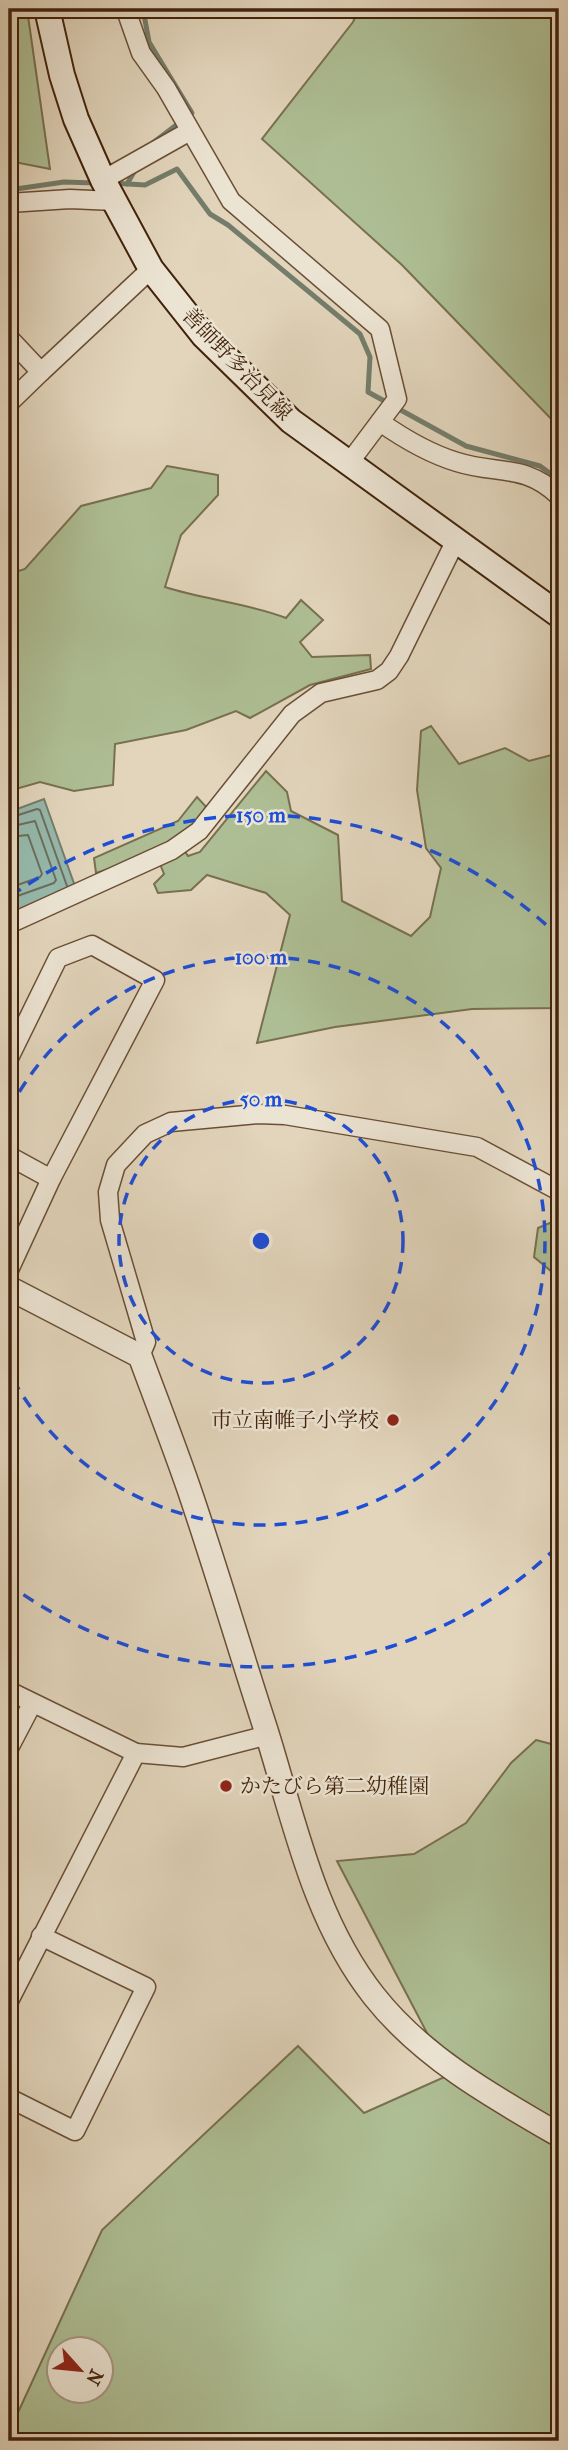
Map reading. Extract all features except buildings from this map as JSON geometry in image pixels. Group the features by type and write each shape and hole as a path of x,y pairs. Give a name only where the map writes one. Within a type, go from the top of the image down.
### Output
{"main road":[{"name":"善師野多治見線","path":"47,9 62,75 76,119 151,268 204,336 291,421 559,615"}],"street":[{"path":"129,9 128,16 141,53 178,109 231,201 380,329 397,399 349,463"},
{"path":"9,203 70,200 111,184 156,149 190,131"},
{"path":"9,403 151,268"},
{"path":"9,338 41,372"},
{"path":"382,419 400,436 459,463 537,478 559,496"},
{"path":"9,924 172,850 199,831 292,714 321,694 377,680 389,671 455,542"},
{"path":"9,1058 58,958 92,946 155,979 51,1179 9,1270"},
{"path":"140,1356 146,1342 110,1220 108,1192 116,1164 145,1134 171,1122 257,1114 285,1115 477,1147 559,1191"},
{"path":"9,1156 51,1179"},
{"path":"9,1287 140,1356 190,1493 313,1883 340,1942 373,1996 417,2043 510,2107 559,2135"},
{"path":"9,1692 136,1753 183,1758 268,1735"},
{"path":"9,1748 32,1704"},
{"path":"9,2001 136,1753"},
{"path":"9,2098 75,2131 146,1987 41,1936"}],"green space":[{"path":"9,9 27,9 50,169 9,161"},
{"path":"359,9 559,9 559,427 402,265 262,139 353,22"},
{"path":"167,466 218,475 218,495 181,535 165,587 286,618 301,600 323,620 300,642 312,657 370,655 371,669 310,685 250,718 236,711 186,730 115,744 113,785 74,791 40,782 9,791 9,574 25,569 81,506 151,488"},
{"path":"431,726 459,764 505,748 529,761 559,753 559,1008 472,1009 335,1027 257,1043 290,915 266,893 207,875 191,890 158,893 154,884 164,874 156,854 96,873 94,858 178,821 197,797 209,810 179,842 188,856 200,852 266,771 287,792 291,811 338,835 342,901 411,936 430,917 441,868 426,848 417,790 421,731"},
{"path":"559,1219 559,1281 558,1277 534,1257 538,1228"},
{"path":"536,1740 559,1746 559,2441 15,2441 15,2419 46,2352 46,2404 116,2404 116,2334 54,2334 102,2230 298,2046 364,2113 449,2075 337,1861 414,1854 466,1823 511,1763"}],"water":[{"path":"44,799 77,892 9,916 9,812"}],"waterway":[{"path":"143,9 149,42 192,113 154,142"},
{"path":"127,184 137,167"},
{"path":"112,183 145,185 177,169 210,214 228,225 360,334 370,357 368,392 466,446 540,466 559,480"},
{"path":"9,190 64,182 95,183"}],"place":[{"name":"市立南帷子小学校","path":"393,1420"},
{"name":"かたびら第二幼稚園","path":"226,1786"}]}
